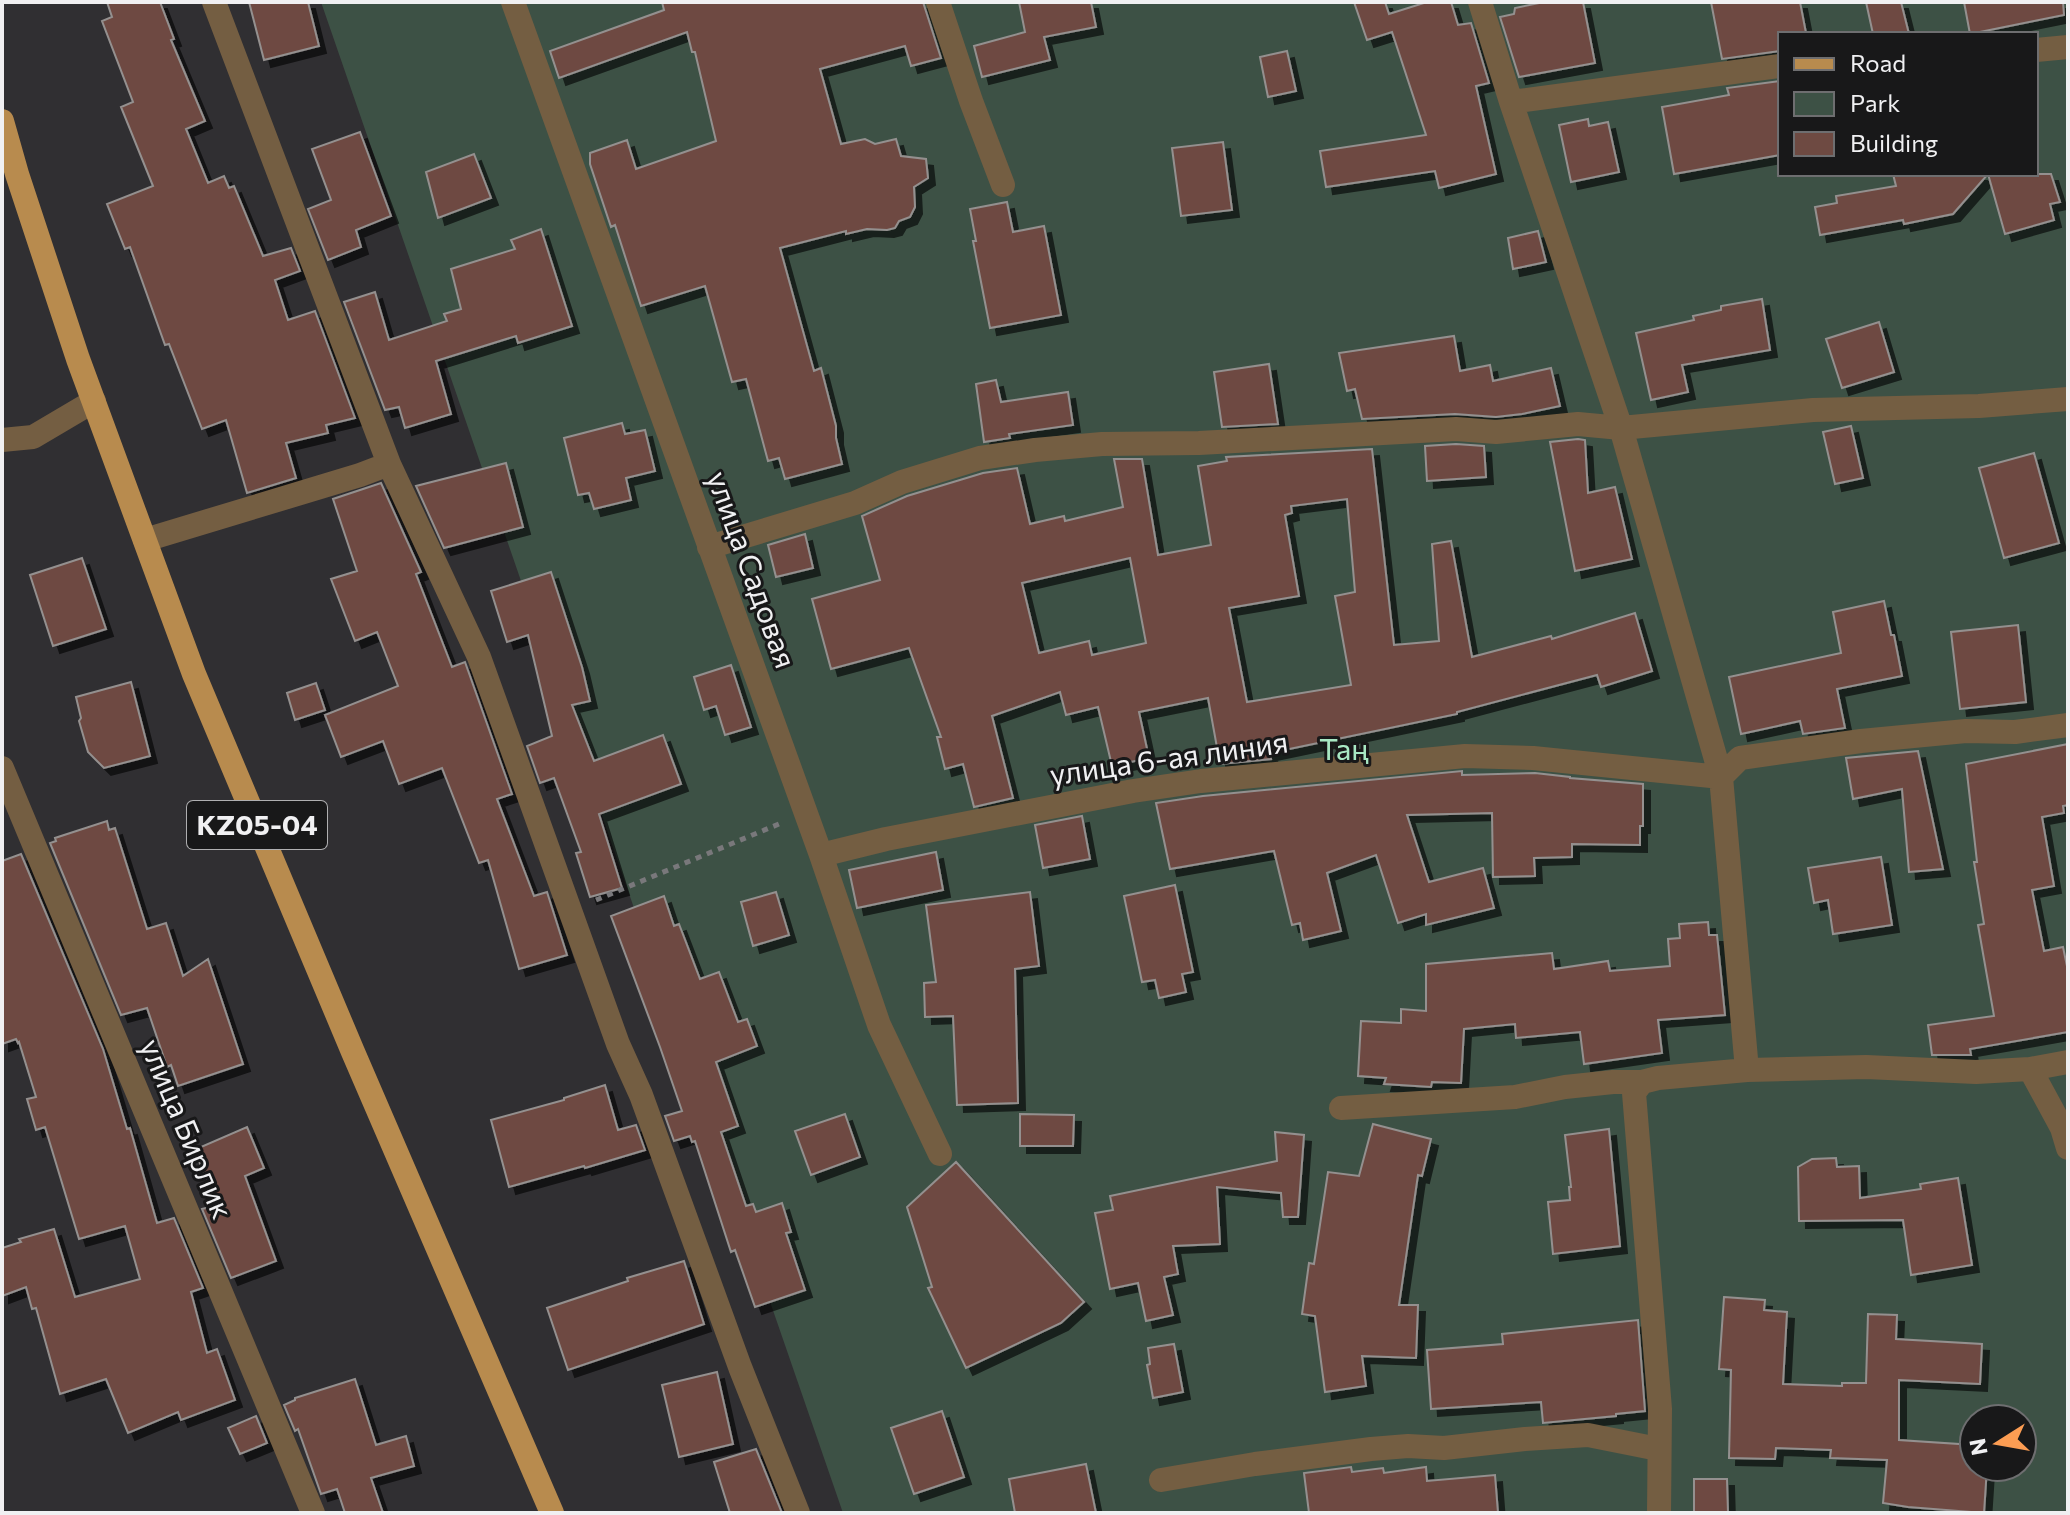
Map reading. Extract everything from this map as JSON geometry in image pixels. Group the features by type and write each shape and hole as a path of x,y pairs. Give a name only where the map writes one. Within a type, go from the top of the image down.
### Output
{"main road":[{"name":"KZ05-04","path":"2,121 21,189 78,359 200,688 552,1513"}],"street":[{"path":"214,2 389,464 479,657 618,1044 641,1095 740,1367 798,1513"},
{"name":"улица Садовая","path":"513,2 821,855 879,1025 940,1154"},
{"path":"938,2 1003,185"},
{"path":"1480,2 1621,428 1721,777 1747,1070"},
{"path":"2038,50 2068,47"},
{"path":"1511,102 1778,66"},
{"path":"709,547 855,503 902,482 980,458 1035,450 1102,444 1199,443 1456,429 1496,432 1578,424 1621,428 1813,410 1979,406 2068,399"},
{"path":"2,440 33,437 94,401"},
{"path":"145,540 389,464"},
{"path":"1721,777 1740,758 1861,741 1966,731 2015,732 2068,725"},
{"name":"улица 6-ая линия","path":"821,855 886,839 1133,791 1201,781 1465,756 1533,758 1721,777"},
{"name":"улица Бирлик","path":"2,768 313,1513"},
{"path":"1341,1108 1515,1097 1565,1087 1747,1070 1866,1067 1976,1072 2030,1069 2068,1062"},
{"path":"2030,1069 2062,1128 2068,1148"},
{"path":"1642,1082 1634,1093 1660,1409 1659,1513"},
{"path":"1161,1480 1255,1464 1408,1446 1444,1448 1588,1435 1658,1449"}],"path":[{"path":"569,911 805,813"}],"green space":[{"name":"Таң","path":"321,2 2068,2 2068,1513 843,1513"}],"building":[{"path":"107,2 160,2 174,39 171,40 205,121 186,129 208,183 224,176 229,188 234,186 263,256 291,248 300,271 275,280 288,320 315,311 355,418 326,425 328,433 286,443 296,478 247,493 226,420 202,429 169,344 165,345 130,247 125,249 107,204 153,186 121,107 133,102 102,21 112,17"},
{"path":"249,2 308,2 319,46 264,60"},
{"path":"662,2 923,2 941,58 911,66 905,46 820,69 841,144 865,139 875,144 896,139 901,156 926,159 928,178 914,187 915,207 910,217 887,230 867,229 846,234 846,231 780,248 814,371 821,368 842,464 785,479 779,458 768,461 746,379 732,382 705,286 641,306 615,225 611,227 590,164 590,153 627,140 636,169 716,141 695,52 692,52 687,32 559,78 550,51 664,10"},
{"path":"1019,2 1091,2 1096,27 1044,37 1050,60 982,77 974,46 1025,32"},
{"path":"1354,2 1385,2 1389,14 1427,2 1451,2 1458,25 1471,23 1489,83 1476,86 1496,174 1439,188 1435,171 1326,187 1320,151 1426,135 1392,32 1367,40"},
{"path":"1544,2 1583,2 1595,63 1519,77 1500,17 1514,14 1515,8"},
{"path":"1711,2 1800,2 1806,32 1778,32 1778,51 1722,59"},
{"path":"1866,2 1901,2 1908,32 1873,32"},
{"path":"1964,2 2063,2 2064,15 1970,32"},
{"path":"1287,51 1296,91 1268,97 1260,57"},
{"path":"1778,81 1778,155 1674,174 1662,107 1729,95 1727,88"},
{"path":"1588,119 1589,126 1608,122 1619,172 1571,182 1559,125"},
{"path":"360,132 391,216 356,230 361,247 328,260 308,209 331,200 312,149"},
{"path":"1223,142 1232,210 1181,216 1172,148"},
{"path":"474,154 491,198 438,218 426,172"},
{"path":"2051,174 2060,202 2050,204 2054,220 2005,234 1989,176"},
{"path":"1894,176 1986,176 1953,214 1820,235 1815,207 1837,203 1836,196 1896,186"},
{"path":"1007,202 1013,232 1044,226 1061,315 990,328 970,209"},
{"path":"541,229 572,326 518,343 516,336 436,361 451,414 405,428 399,407 385,410 344,302 375,292 389,340 447,321 444,314 461,309 451,269 515,249 511,240"},
{"path":"1538,231 1546,262 1513,269 1508,238"},
{"path":"1762,299 1770,350 1682,365 1688,392 1651,400 1636,333 1694,320 1693,316 1721,310 1721,306"},
{"path":"1879,322 1894,372 1842,388 1826,339"},
{"path":"1454,336 1460,371 1490,365 1493,381 1551,368 1560,406 1496,417 1455,414 1362,419 1355,389 1347,391 1339,353"},
{"path":"1269,364 1278,424 1222,427 1214,372"},
{"path":"996,380 1001,402 1068,392 1073,425 1009,434 1010,438 984,442 976,384"},
{"path":"622,423 625,434 645,430 655,471 626,478 631,500 594,509 589,493 578,495 564,438"},
{"path":"1851,426 1863,478 1835,484 1823,432"},
{"path":"1585,440 1588,493 1615,487 1632,559 1575,571 1550,442"},
{"path":"1425,446 1484,446 1486,477 1427,481"},
{"path":"1372,449 1394,645 1439,641 1432,544 1451,541 1472,657 1551,636 1552,639 1635,613 1652,671 1601,687 1597,675 1457,714 1270,753 1271,759 1220,764 1208,698 1139,712 1149,758 1112,766 1098,707 1066,715 1060,692 992,716 1013,798 974,807 963,764 945,769 937,737 941,737 909,648 831,669 812,599 880,580 862,516 907,496 983,473 1017,468 1030,524 1064,516 1065,521 1123,507 1114,459 1142,459 1158,555 1211,545 1198,466 1227,461 1226,457","holes":["1347,499 1355,592 1335,596 1351,685 1247,702 1229,608 1299,596 1285,515 1292,513 1291,506","1130,558 1146,643 1092,655 1089,641 1039,653 1022,583"]},
{"path":"2034,453 2059,543 2004,558 1979,468"},
{"path":"506,463 523,527 444,548 416,486"},
{"path":"381,483 421,572 416,574 452,667 465,662 512,794 497,799 534,896 547,892 567,955 519,969 488,860 479,863 442,768 399,784 383,741 341,757 325,715 398,686 377,632 355,641 331,579 357,571 333,499"},
{"path":"805,534 813,568 776,577 768,545"},
{"path":"82,558 106,629 53,646 30,575"},
{"path":"551,572 590,701 572,705 594,761 663,735 681,784 599,814 622,888 590,897 576,853 581,852 554,778 540,783 527,746 552,736 528,635 507,642 491,591"},
{"path":"1884,601 1902,676 1837,689 1845,728 1803,734 1800,721 1741,734 1729,677 1841,653 1833,612"},
{"path":"2018,625 2026,702 1960,709 1951,632"},
{"path":"731,665 751,727 725,735 716,706 704,710 694,677"},
{"path":"131,682 150,756 104,768 88,752 76,697"},
{"path":"316,683 325,710 295,720 287,693"},
{"path":"2068,744 2068,805 2063,806 2064,813 2042,817 2054,886 2032,890 2044,951 2063,947 2068,971 2068,1032 1970,1049 1971,1055 1932,1055 1928,1025 1994,1016 1978,925 1984,924 1974,862 1977,862 1966,764"},
{"path":"1918,751 1943,869 1909,872 1902,789 1853,799 1846,758"},
{"path":"1462,771 1462,775 1535,773 1643,784 1640,845 1572,844 1572,857 1534,858 1535,876 1493,877 1492,813 1407,815 1429,882 1483,868 1494,908 1426,925 1426,914 1398,923 1376,855 1327,873 1341,931 1303,940 1300,923 1292,925 1274,851 1170,869 1156,803"},
{"path":"1082,816 1090,859 1043,868 1035,825"},
{"path":"107,821 109,830 115,828 147,929 166,923 183,976 208,959 243,1064 178,1086 171,1065 167,1067 147,1008 121,1015 50,843 56,841 55,838"},
{"path":"936,852 943,890 857,908 849,870"},
{"path":"21,854 103,1049 157,1223 174,1218 203,1288 191,1292 207,1353 217,1349 235,1400 181,1420 178,1412 128,1433 106,1379 60,1394 36,1308 32,1309 26,1287 2,1296 2,1248 21,1242 19,1239 54,1229 75,1297 140,1279 125,1226 79,1239 45,1127 36,1130 27,1099 36,1097 19,1042 16,1039 2,1044 2,861"},
{"path":"1881,857 1892,925 1833,934 1828,900 1814,903 1808,868"},
{"path":"1175,885 1193,972 1182,974 1186,992 1159,998 1155,980 1142,982 1124,896"},
{"path":"776,892 789,935 753,946 741,902"},
{"path":"1030,892 1039,966 1015,969 1018,1103 957,1105 953,1016 925,1017 924,983 936,982 926,905"},
{"path":"664,896 674,926 679,924 700,979 719,972 738,1022 747,1019 757,1046 716,1062 738,1126 721,1132 746,1206 753,1204 756,1212 782,1203 791,1232 786,1233 805,1290 755,1307 735,1250 731,1252 695,1141 692,1142 690,1136 674,1141 665,1116 682,1111 611,916"},
{"path":"1708,922 1709,935 1717,935 1725,1015 1658,1020 1662,1053 1584,1064 1580,1032 1516,1038 1515,1024 1464,1029 1461,1083 1432,1082 1431,1087 1384,1084 1386,1078 1358,1076 1361,1021 1401,1023 1401,1009 1426,1011 1426,964 1552,953 1554,969 1608,961 1610,971 1670,966 1668,939 1680,938 1679,924"},
{"path":"605,1085 618,1130 636,1125 645,1150 509,1187 491,1120"},
{"path":"845,1114 860,1157 811,1175 795,1131"},
{"path":"1020,1114 1074,1115 1073,1146 1020,1146"},
{"path":"1373,1124 1431,1139 1422,1176 1418,1175 1399,1305 1418,1305 1416,1358 1362,1356 1366,1386 1325,1392 1315,1316 1302,1314 1309,1263 1314,1264 1328,1172 1359,1176"},
{"path":"247,1127 264,1168 245,1176 276,1261 231,1278 202,1209 210,1207 209,1203 216,1200 194,1150"},
{"path":"1609,1129 1620,1246 1553,1254 1548,1202 1570,1200 1565,1135"},
{"path":"1275,1132 1304,1135 1298,1217 1283,1217 1281,1193 1217,1187 1220,1244 1173,1246 1178,1274 1164,1277 1173,1315 1146,1321 1138,1283 1110,1289 1095,1213 1113,1210 1110,1196 1277,1161"},
{"path":"1836,1158 1837,1167 1859,1166 1860,1198 1921,1189 1920,1184 1958,1178 1972,1265 1911,1275 1903,1220 1799,1221 1798,1167 1812,1159"},
{"path":"956,1162 1084,1302 1061,1323 966,1368 928,1288 932,1287 907,1207"},
{"path":"684,1261 704,1324 568,1370 547,1308 628,1281 627,1278"},
{"path":"1724,1297 1765,1300 1764,1310 1787,1312 1783,1384 1842,1386 1842,1383 1866,1383 1868,1314 1897,1315 1896,1339 1982,1344 1980,1384 1899,1380 1899,1440 1958,1444 1958,1483 1986,1483 1984,1513 1883,1503 1887,1460 1830,1458 1831,1450 1776,1448 1775,1459 1729,1458 1731,1370 1719,1369"},
{"path":"1638,1320 1645,1411 1543,1423 1541,1402 1431,1409 1427,1350 1503,1344 1502,1334"},
{"path":"1174,1344 1183,1392 1153,1398 1147,1365 1150,1364 1148,1348"},
{"path":"717,1372 733,1444 679,1457 662,1385"},
{"path":"355,1379 376,1445 406,1436 414,1466 371,1478 383,1513 345,1513 337,1489 321,1494 298,1429 295,1431 284,1405 295,1398"},
{"path":"942,1411 964,1477 914,1494 891,1428"},
{"path":"256,1416 267,1443 240,1454 228,1428"},
{"path":"756,1449 782,1513 730,1513 714,1462"},
{"path":"1086,1464 1096,1513 1015,1513 1009,1479"},
{"path":"1351,1467 1352,1472 1383,1468 1384,1473 1426,1467 1427,1481 1495,1475 1498,1513 1309,1513 1304,1473"},
{"path":"1694,1479 1727,1479 1728,1513 1694,1513"}]}
